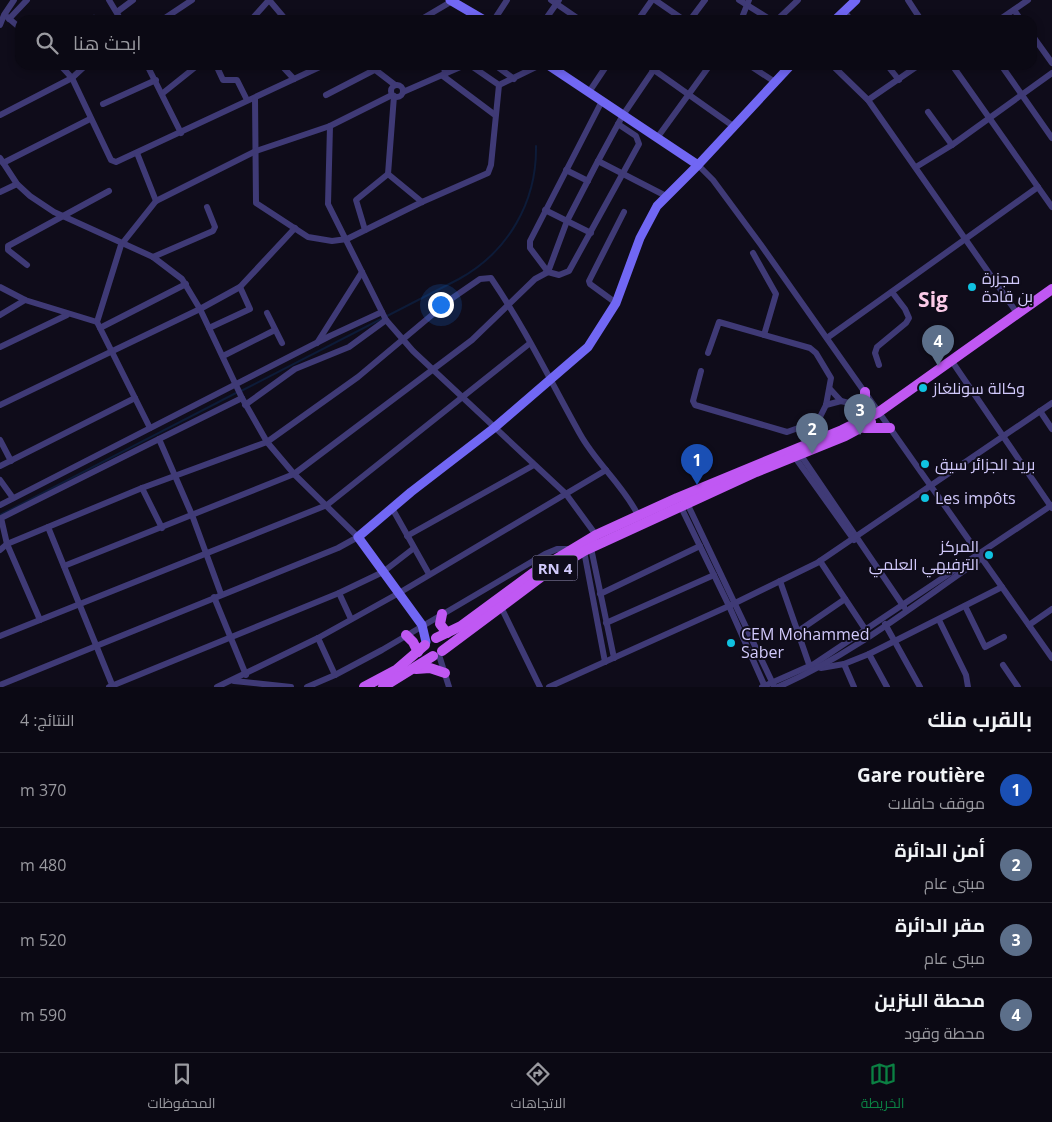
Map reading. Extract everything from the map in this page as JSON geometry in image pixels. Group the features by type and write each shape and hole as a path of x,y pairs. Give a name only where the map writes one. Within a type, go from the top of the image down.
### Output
{"main road":[{"name":"RN 4","path":"364,687 396,670 428,643 470,620 533,573 596,535 638,515 682,501 797,455 860,425 1052,289"},
{"path":"865,392 865,407 860,425 890,428"},
{"name":"RN 4","path":"383,687 438,654 541,577 588,550 682,501 860,425"},
{"path":"442,614 440,624 447,633"},
{"path":"406,635 413,642 442,643 438,654 426,652 428,643"},
{"path":"415,669 430,668 445,673"}],"street":[{"path":"0,25 14,0"},
{"path":"4,15 27,0"},
{"path":"109,0 118,15"},
{"path":"117,12 133,0"},
{"path":"170,15 192,0"},
{"path":"497,15 507,0"},
{"path":"642,15 654,0 676,15"},
{"path":"694,15 705,0"},
{"path":"739,0 748,2 765,15"},
{"path":"790,8 794,0"},
{"path":"782,15 798,0"},
{"path":"841,15 856,0"},
{"path":"908,0 918,15"},
{"path":"1006,15 1028,0"},
{"path":"256,15 269,1 282,15"},
{"path":"431,15 452,1 471,15"},
{"path":"547,15 555,1 573,15"},
{"path":"744,15 748,2"},
{"path":"1014,10 1018,15"},
{"path":"4,15 15,24"},
{"path":"1037,42 1052,63"},
{"path":"65,70 72,78 90,119 113,162 137,153 313,70"},
{"path":"0,115 72,78 81,70"},
{"path":"150,70 181,132"},
{"path":"163,93 192,70"},
{"path":"218,70 222,80 237,80 247,100"},
{"path":"286,70 294,79"},
{"path":"326,95 373,70"},
{"path":"376,70 395,85 400,86 403,92"},
{"path":"444,70 444,75"},
{"path":"150,428 98,325 121,245 156,202 256,151 330,126 393,95 400,96 403,92 454,70"},
{"path":"477,70 498,85"},
{"path":"502,70 514,79"},
{"path":"498,85 531,70"},
{"path":"556,70 698,165 718,188 827,338 1052,658"},
{"path":"589,92 604,70"},
{"path":"64,566 294,474 472,340 535,279 548,272 567,221 598,160 623,115 654,70"},
{"path":"658,70 733,126"},
{"path":"657,138 706,70"},
{"path":"757,70 775,82"},
{"path":"0,685 218,595 338,548 358,537 494,428 588,347 616,303 640,238 657,206 786,70"},
{"path":"837,70 868,100 1017,313"},
{"path":"891,70 899,80"},
{"path":"868,100 912,70"},
{"path":"956,70 1052,207"},
{"path":"1005,70 1052,138"},
{"path":"916,167 952,145 1052,73"},
{"path":"444,75 496,115"},
{"path":"103,104 156,80"},
{"path":"365,230 356,200 388,174 393,95 391,89 395,85"},
{"path":"255,98 256,203 313,239 332,241 347,239 422,202 488,173 492,165 498,85"},
{"path":"602,101 545,210 530,244 548,272 559,275 569,271 591,234 639,141 636,136 618,124"},
{"path":"928,112 952,145"},
{"path":"90,119 1,160 17,184 30,196 61,215 121,245 153,257 186,284 200,309 242,398 267,442 294,474 358,537 423,626 428,643"},
{"path":"330,126 326,198 386,320 401,339 433,371 566,494 596,535"},
{"path":"137,153 156,202"},
{"path":"598,160 666,196"},
{"path":"566,170 588,181"},
{"path":"388,174 422,202"},
{"path":"0,192 17,184"},
{"path":"827,338 1038,187"},
{"path":"27,265 7,248 61,215 108,191"},
{"path":"153,257 213,231 215,226 207,207"},
{"path":"545,210 591,234"},
{"path":"616,303 590,284 589,281 624,212"},
{"path":"0,405 200,309 240,287 295,228"},
{"path":"753,253 776,294 764,335"},
{"path":"316,344 362,272"},
{"path":"0,550 7,544 174,475 267,442 358,377 451,299 480,279 491,278 551,378 581,436 629,499 638,515"},
{"path":"0,287 26,300 98,325 186,284"},
{"path":"209,328 250,309 240,287"},
{"path":"879,365 875,353 877,347 906,323 909,318 905,309 892,292"},
{"path":"0,314 26,300"},
{"path":"0,504 382,312"},
{"path":"267,313 282,343"},
{"path":"0,347 67,315"},
{"path":"246,405 294,369 349,347 386,320"},
{"path":"701,372 693,401 695,405 787,432 818,421 826,405 831,378 815,352 719,322 708,353"},
{"path":"223,356 275,330"},
{"path":"0,636 327,505 529,344"},
{"path":"819,668 885,624 904,608 980,554 1052,506 951,360"},
{"path":"830,389 841,401"},
{"path":"0,466 134,398"},
{"path":"40,620 7,544 1,520 2,517 242,398"},
{"path":"826,405 841,401 865,407"},
{"path":"549,687 732,604 820,561 855,539 1052,403"},
{"path":"1040,411 1052,429"},
{"path":"159,439 192,515 246,675"},
{"path":"0,440 10,461"},
{"path":"797,455 904,608"},
{"path":"407,536 534,465"},
{"path":"217,687 246,675 318,638 399,593 606,470"},
{"path":"0,480 13,498"},
{"path":"142,488 162,528"},
{"path":"682,501 714,575 732,604 764,687 775,686 810,669 865,629 904,608"},
{"path":"682,501 732,604 775,686"},
{"path":"392,508 429,574"},
{"path":"48,527 98,645 111,686 339,593 383,572 414,548"},
{"path":"600,594 700,546"},
{"path":"307,687 335,675 423,626 544,554 557,549 572,549"},
{"path":"588,550 604,610 614,658"},
{"path":"588,550 605,662"},
{"path":"820,561 865,629"},
{"path":"606,623 714,575"},
{"path":"780,581 810,669"},
{"path":"810,669 844,664 869,654 1002,587"},
{"path":"339,593 351,619"},
{"path":"797,632 845,599"},
{"path":"965,606 984,647 1004,637"},
{"path":"502,607 540,687"},
{"path":"1030,625 1052,609"},
{"path":"596,612 604,610"},
{"path":"939,620 963,668 968,687"},
{"path":"885,624 920,687"},
{"path":"318,638 335,675"},
{"path":"438,654 450,687"},
{"path":"869,654 887,687"},
{"path":"844,664 854,687"},
{"path":"1002,664 1018,687"},
{"path":"232,681 291,687"}],"waterway":[{"path":"241,391 459,279 492,255 505,240 525,206 535,167 536,146"},
{"path":"0,515 236,393"}],"place":[{"name":"مجزرة بن قادة","path":"972,287"},
{"name":"محطة البنزين","path":"938,366"},
{"name":"وكالة سونلغاز","path":"923,388"},
{"name":"مقر الدائرة","path":"860,435"},
{"name":"أمن الدائرة","path":"812,454"},
{"name":"بريد الجزائر سيق","path":"925,464"},
{"name":"Gare routière","path":"697,485"},
{"name":"Les impôts","path":"925,498"},
{"name":"المركز الترفيهي العلمي","path":"989,555"},
{"name":"CEM Mohammed Saber","path":"731,643"}],"district":[{"name":"Sig","path":"933,299"}]}
